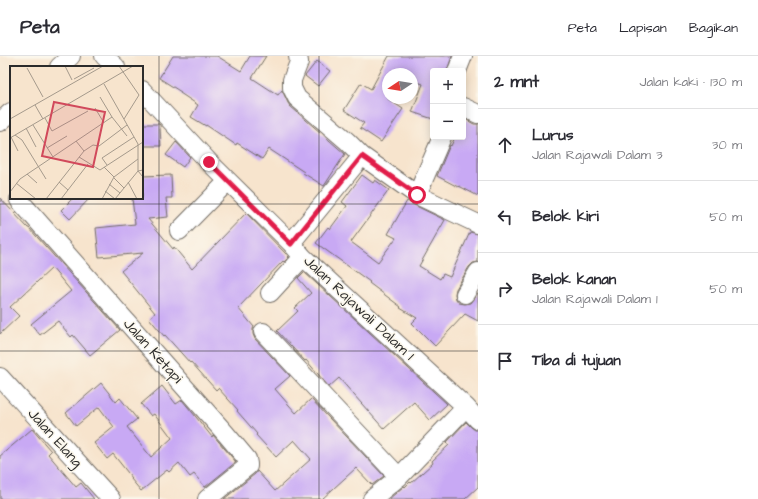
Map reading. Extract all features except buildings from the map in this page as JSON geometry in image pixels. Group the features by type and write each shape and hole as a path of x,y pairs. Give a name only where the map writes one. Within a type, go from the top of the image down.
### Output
{"street":[{"path":"60,66 71,56"},
{"path":"104,56 115,66"},
{"path":"298,56 299,62 292,80 292,88 297,98 347,141 362,156 417,195 478,224"},
{"path":"458,68 463,56"},
{"name":"Jalan Rajawali Dalam 1","path":"143,91 228,181 303,257 466,407 478,420"},
{"path":"466,108 478,114"},
{"path":"0,122 10,113"},
{"path":"417,195 441,140"},
{"path":"291,244 362,156"},
{"path":"179,231 228,181"},
{"name":"Jalan Ketapi","path":"19,200 247,459 248,466 207,499"},
{"path":"270,293 303,257"},
{"path":"465,294 478,272"},
{"path":"263,332 399,477"},
{"name":"Jalan Elang","path":"0,377 110,499"},
{"path":"372,499 399,477 466,407"}],"route":[{"path":"209,162 291,244 362,156 417,195"}]}
